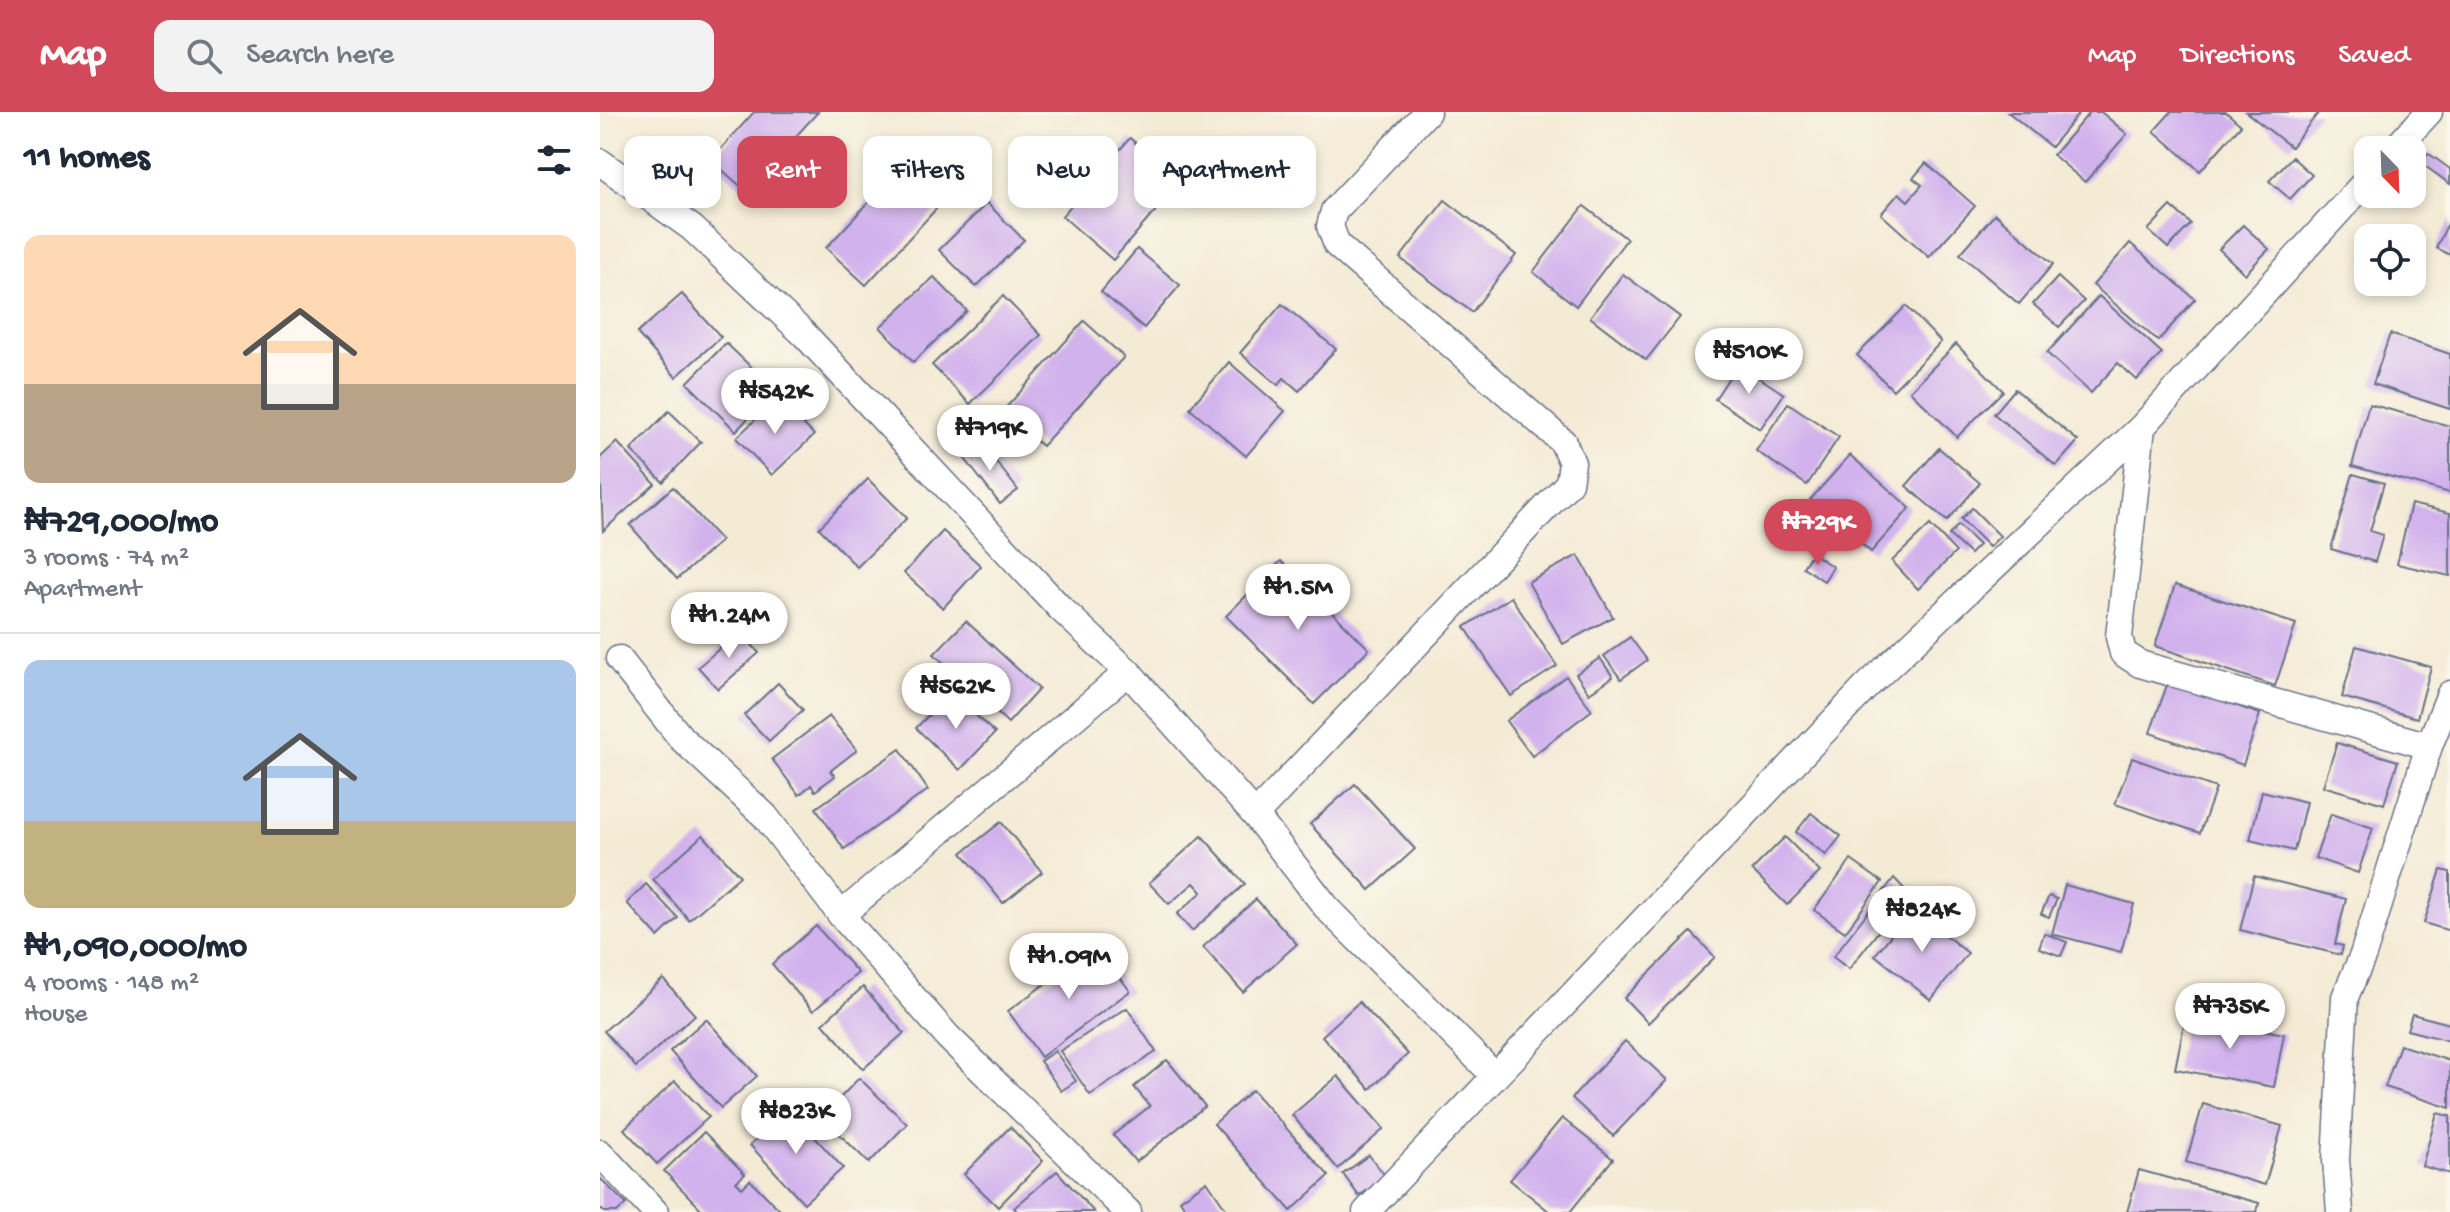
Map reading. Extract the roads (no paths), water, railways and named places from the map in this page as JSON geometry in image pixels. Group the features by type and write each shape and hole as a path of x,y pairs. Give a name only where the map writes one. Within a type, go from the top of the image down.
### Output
{"street":[{"path":"1255,815 1569,483 1572,463 1563,442 1337,245 1330,226 1334,211 1427,112"},
{"path":"2407,136 2429,112"},
{"path":"600,162 692,228 805,335 1060,608 1128,672 1255,815 1327,908 1495,1076"},
{"path":"1366,1212 1867,686 2142,427 2354,194"},
{"path":"2142,427 2119,637 2123,653 2140,664 2429,746"},
{"path":"619,659 681,738 765,816 841,915 948,1037 1128,1212"},
{"path":"841,915 1128,672"},
{"path":"2340,1212 2336,1160 2345,997 2363,955 2429,746 2450,694"},
{"path":"600,1153 655,1212"}]}
